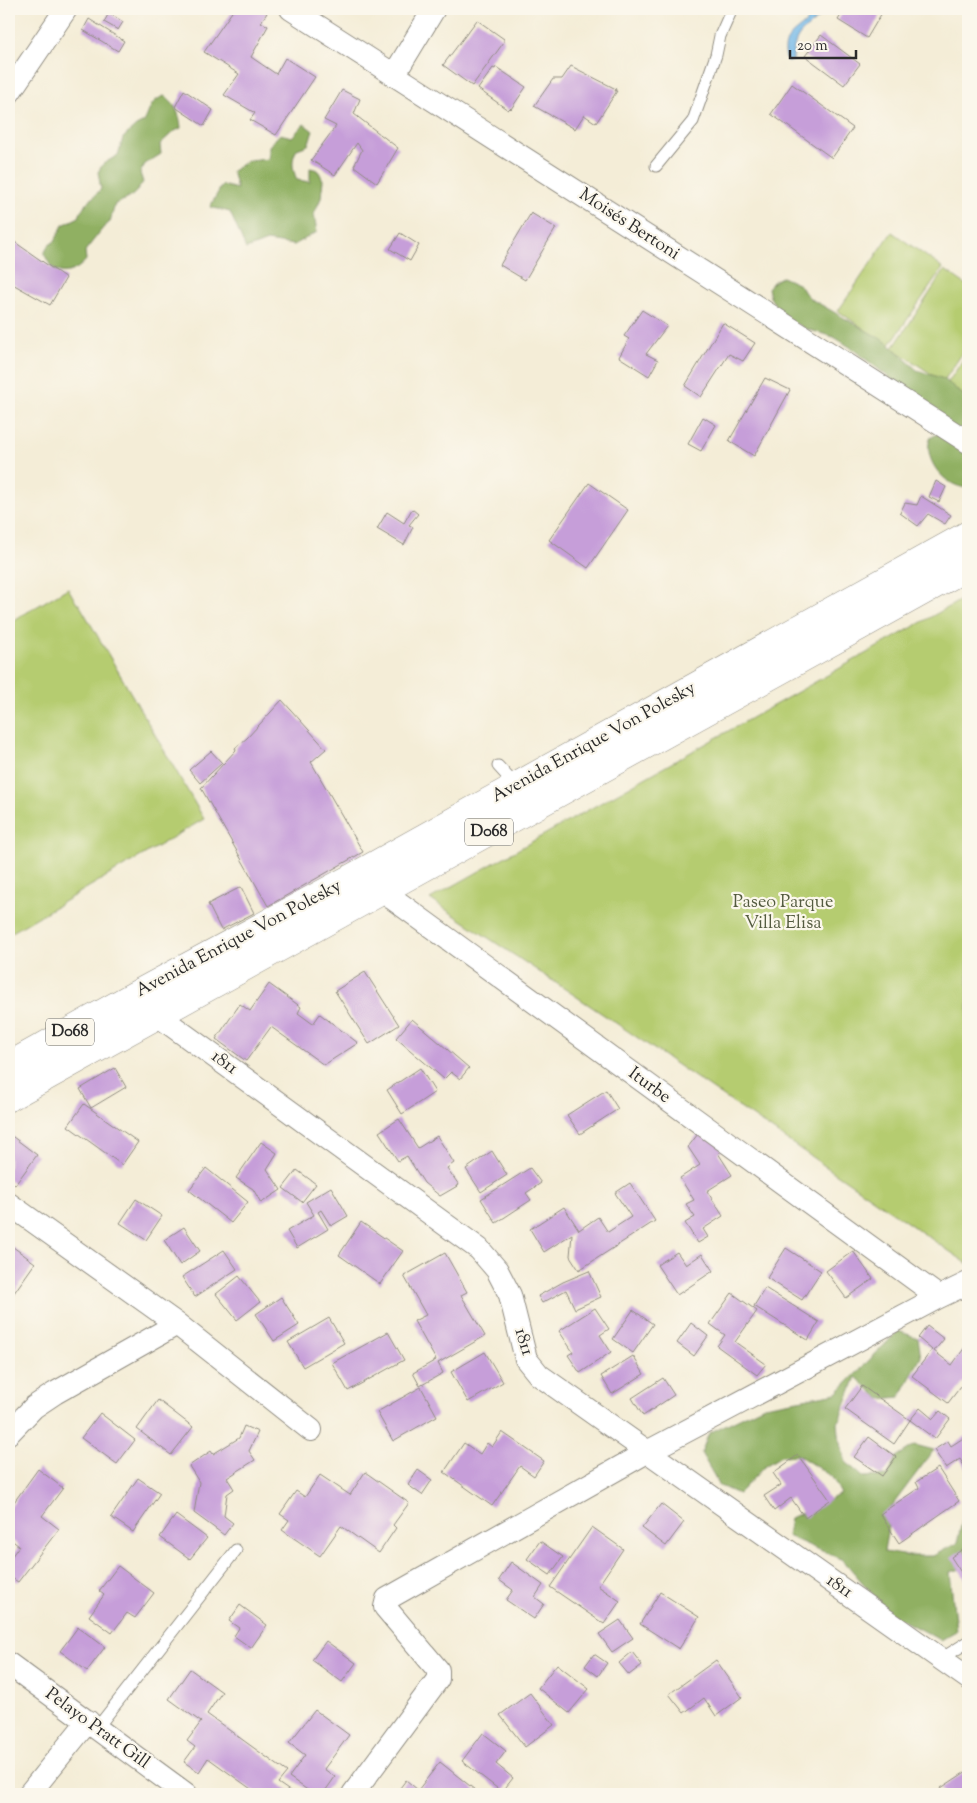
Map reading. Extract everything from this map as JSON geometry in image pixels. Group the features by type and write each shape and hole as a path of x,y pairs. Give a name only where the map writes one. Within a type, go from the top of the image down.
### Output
{"main road":[{"name":"Avenida Enrique Von Polesky","path":"9,1097 156,1014 382,891 523,798 968,535"},
{"name":"Avenida Enrique Von Polesky","path":"9,1066 359,874 523,798 968,566"}],"street":[{"path":"9,93 66,9"},
{"name":"Moisés Bertoni","path":"291,9 968,442"},
{"path":"394,75 434,9"},
{"name":"Iturbe","path":"359,874 939,1296"},
{"name":"1811","path":"132,997 479,1250 497,1270 510,1295 526,1359 539,1375 968,1678"},
{"path":"9,1204 177,1324 311,1430"},
{"path":"353,1794 438,1679 438,1670 385,1607 386,1599 647,1452 939,1296 968,1284"},
{"path":"9,1433 34,1407 55,1393 177,1324"},
{"name":"Pelayo Pratt Gill","path":"9,1664 186,1794"},
{"path":"29,1794 92,1724"}],"lane":[{"path":"656,166 693,121 716,55 720,36 732,9"},
{"path":"498,766 523,798"},
{"path":"92,1724 236,1550"},
{"path":"941,1659 968,1642"}],"green space":[{"path":"164,96 176,109 181,128 173,132 160,144 161,154 145,164 140,173 143,182 134,194 115,204 110,222 85,251 86,260 71,271 57,271 50,265 44,254 48,246 55,241 63,225 79,217 86,204 101,189 98,172 103,164 118,155 123,138 136,126 144,122 153,103"},
{"path":"304,124 313,131 308,145 297,149 293,160 293,168 297,180 310,182 310,168 318,170 323,180 321,198 314,214 317,232 294,245 267,241 246,249 230,212 210,207 222,185 237,189 232,171 247,161 269,159 269,146 280,134 292,137"},
{"path":"892,232 943,268 889,346 838,311"},
{"path":"945,270 968,286 968,345 943,382 893,348"},
{"path":"782,277 800,285 811,299 888,343 917,370 944,379 968,399 968,428 964,426 968,430 968,488 959,487 951,483 944,478 933,464 929,447 930,438 945,430 904,389 850,347 834,337 806,329 789,320 775,305 770,297 768,288 774,281"},
{"path":"968,352 968,398 947,384"},
{"path":"68,588 204,819 9,934 9,623"},
{"name":"Paseo Parque Villa Elisa","path":"968,596 968,1264 616,1023 430,899"},
{"path":"898,1331 918,1338 921,1357 900,1397 880,1399 856,1377 838,1423 840,1443 846,1462 863,1477 888,1476 896,1457 915,1445 934,1450 891,1507 884,1552 909,1556 933,1556 957,1543 968,1500 968,1567 950,1572 956,1631 940,1640 889,1613 843,1560 787,1536 790,1518 841,1494 832,1477 798,1455 781,1456 765,1466 738,1494 720,1486 701,1453 709,1433 764,1406 837,1393"}],"water":[{"path":"818,9 827,9 799,36 794,50 793,61 787,61 785,49 787,41"}],"building":[{"path":"234,9 261,9 267,13 261,22 268,26 251,57 276,74 285,58 315,77 276,135 250,120 255,113 224,95 239,74 204,52"},
{"path":"845,9 880,9 883,11 867,38 838,20"},
{"path":"109,13 123,22 118,30 104,22"},
{"path":"89,19 124,41 118,51 83,30"},
{"path":"477,20 504,39 504,42 472,86 443,65"},
{"path":"821,35 860,64 844,85 805,56"},
{"path":"571,66 617,91 596,123 584,115 575,129 534,106 553,79 562,79"},
{"path":"496,67 526,87 511,109 508,110 478,89 493,68 495,69"},
{"path":"792,84 853,128 832,158 771,114"},
{"path":"184,90 213,110 204,126 175,107"},
{"path":"342,90 360,99 354,114 398,148 377,183 354,166 362,150 357,143 335,175 311,160 336,126 324,120"},
{"path":"531,213 556,228 525,280 500,265"},
{"path":"400,233 419,245 410,261 390,249"},
{"path":"9,238 66,278 50,305 9,282"},
{"path":"642,310 667,326 646,354 658,360 649,376 619,357 629,339 624,336"},
{"path":"723,323 755,343 743,361 729,354 701,397 685,386"},
{"path":"765,378 790,390 754,456 729,441"},
{"path":"703,417 716,425 701,451 688,444"},
{"path":"936,481 946,487 939,502 929,497"},
{"path":"589,483 628,510 588,568 549,540"},
{"path":"921,496 951,515 945,524 928,514 918,526 900,513 905,503 917,505"},
{"path":"412,509 418,514 409,525 413,527 404,545 377,529 387,512 404,523"},
{"path":"282,700 326,749 311,762 363,852 268,906 201,788 236,750 235,748 247,738"},
{"path":"211,751 222,763 200,783 189,770"},
{"path":"241,887 254,913 221,930 208,904"},
{"path":"365,972 399,1025 369,1044 335,991"},
{"path":"269,984 301,1007 298,1013 313,1024 320,1014 358,1043 324,1065 271,1027 246,1061 216,1039 240,1004 250,1011"},
{"path":"412,1019 469,1068 460,1079 451,1072 444,1079 396,1038"},
{"path":"115,1068 126,1087 91,1108 80,1089"},
{"path":"420,1068 435,1092 402,1114 387,1090"},
{"path":"606,1090 618,1109 580,1134 567,1115"},
{"path":"84,1104 138,1142 122,1165 68,1126"},
{"path":"399,1119 418,1148 437,1136 454,1163 447,1168 459,1185 440,1196 424,1183 407,1156 398,1161 379,1132"},
{"path":"701,1130 727,1147 718,1153 732,1175 707,1191 723,1216 703,1229 708,1237 698,1243 685,1223 695,1217 686,1204 694,1200 680,1178 700,1165 688,1147"},
{"path":"9,1134 37,1155 15,1185 9,1180"},
{"path":"261,1142 277,1153 267,1169 281,1190 261,1203 253,1189 236,1178"},
{"path":"492,1151 507,1175 481,1192 466,1169"},
{"path":"206,1168 248,1202 231,1223 189,1190"},
{"path":"530,1168 541,1183 526,1193 531,1200 496,1223 481,1199"},
{"path":"297,1170 316,1184 302,1202 283,1188"},
{"path":"630,1183 655,1221 579,1270 570,1256 572,1234 544,1252 530,1229 564,1207 579,1230 598,1217 608,1232 631,1217 615,1193"},
{"path":"331,1187 348,1216 331,1226 321,1210 318,1212 328,1229 297,1248 287,1231 314,1215 306,1202"},
{"path":"136,1199 162,1216 146,1240 120,1223"},
{"path":"361,1222 403,1251 380,1284 339,1255"},
{"path":"184,1227 200,1251 180,1265 164,1240"},
{"path":"9,1244 35,1263 9,1300"},
{"path":"786,1248 821,1271 802,1300 767,1278"},
{"path":"224,1250 237,1269 195,1297 182,1277"},
{"path":"853,1251 873,1279 846,1298 826,1271"},
{"path":"677,1252 686,1265 702,1254 713,1271 677,1295 657,1265"},
{"path":"445,1253 467,1292 461,1295 485,1336 438,1363 443,1373 420,1386 413,1373 436,1360 414,1321 426,1315 404,1276"},
{"path":"589,1271 601,1297 575,1309 566,1290 542,1303 538,1296 563,1282"},
{"path":"239,1276 260,1302 237,1320 216,1294"},
{"path":"765,1288 819,1322 808,1340 754,1306"},
{"path":"732,1293 757,1311 735,1342 766,1364 757,1375 717,1346 725,1335 710,1324"},
{"path":"281,1297 299,1325 274,1341 256,1314"},
{"path":"595,1308 609,1329 600,1335 611,1352 580,1373 568,1355 573,1352 559,1331"},
{"path":"633,1310 653,1324 633,1353 613,1339"},
{"path":"329,1318 344,1343 303,1367 288,1342"},
{"path":"691,1323 708,1336 694,1356 677,1343"},
{"path":"927,1326 944,1339 934,1351 952,1365 968,1343 968,1377 948,1403 912,1376 932,1350 918,1338"},
{"path":"388,1332 404,1360 348,1391 332,1363"},
{"path":"485,1352 503,1382 468,1402 451,1372"},
{"path":"633,1356 644,1374 612,1394 601,1376"},
{"path":"663,1378 674,1395 643,1416 632,1398"},
{"path":"862,1386 910,1420 894,1444 845,1409"},
{"path":"421,1387 437,1416 393,1441 377,1412"},
{"path":"158,1400 193,1427 171,1455 137,1429"},
{"path":"920,1408 933,1419 940,1411 950,1419 935,1439 910,1420"},
{"path":"100,1413 135,1440 117,1464 81,1438"},
{"path":"244,1426 258,1432 249,1451 255,1460 227,1478 234,1489 227,1494 224,1516 233,1523 224,1535 194,1513 199,1482 189,1466 211,1451 213,1454 239,1438"},
{"path":"502,1432 544,1461 534,1476 520,1466 492,1506 444,1472 464,1443 480,1454 487,1443 492,1447"},
{"path":"968,1435 968,1472 960,1459 946,1468 934,1450 948,1441 951,1446"},
{"path":"869,1437 896,1457 882,1476 854,1457"},
{"path":"798,1455 830,1500 805,1518 791,1498 774,1511 764,1496 781,1485 773,1473"},
{"path":"938,1468 959,1501 899,1543 880,1514 919,1488 916,1482"},
{"path":"38,1469 63,1488 42,1516 59,1529 18,1582 9,1576 9,1560 19,1546 9,1538 9,1509"},
{"path":"418,1470 432,1480 422,1495 408,1485"},
{"path":"365,1472 409,1503 393,1525 396,1528 379,1553 341,1526 320,1556 282,1530 289,1520 280,1514 296,1491 305,1497 320,1475 350,1495"},
{"path":"138,1478 160,1493 133,1532 111,1517"},
{"path":"661,1504 684,1522 666,1546 642,1528"},
{"path":"176,1515 207,1538 190,1559 160,1537"},
{"path":"592,1527 623,1549 598,1586 620,1601 604,1624 550,1587"},
{"path":"540,1541 563,1557 550,1575 527,1559"},
{"path":"963,1549 968,1557 968,1583 951,1557"},
{"path":"511,1562 543,1585 535,1597 544,1604 534,1619 506,1600 513,1590 499,1580"},
{"path":"118,1566 154,1593 135,1618 127,1613 112,1633 89,1616 104,1595 99,1591"},
{"path":"660,1592 699,1617 679,1649 640,1624"},
{"path":"240,1605 267,1625 251,1648 234,1636 239,1628 229,1621"},
{"path":"620,1620 633,1638 612,1652 599,1634"},
{"path":"78,1627 105,1647 87,1671 60,1651"},
{"path":"326,1641 356,1663 342,1682 312,1660"},
{"path":"632,1652 642,1665 629,1675 619,1663"},
{"path":"594,1654 607,1663 598,1676 585,1666"},
{"path":"716,1660 742,1697 716,1716 704,1698 684,1713 669,1694"},
{"path":"557,1664 589,1689 569,1713 538,1688"},
{"path":"190,1669 222,1692 207,1714 287,1772 278,1783 294,1794 258,1794 208,1758 199,1772 184,1762 195,1747 187,1741 201,1722 169,1699"},
{"path":"530,1693 554,1725 525,1747 500,1715"},
{"path":"315,1710 349,1735 324,1769 335,1777 323,1794 313,1794 289,1777 305,1755 289,1743"},
{"path":"483,1733 506,1751 496,1764 513,1778 502,1792 462,1761"},
{"path":"440,1762 480,1794 400,1794 397,1792 406,1780 418,1790"},
{"path":"967,1771 968,1794 945,1794 941,1788"}]}
